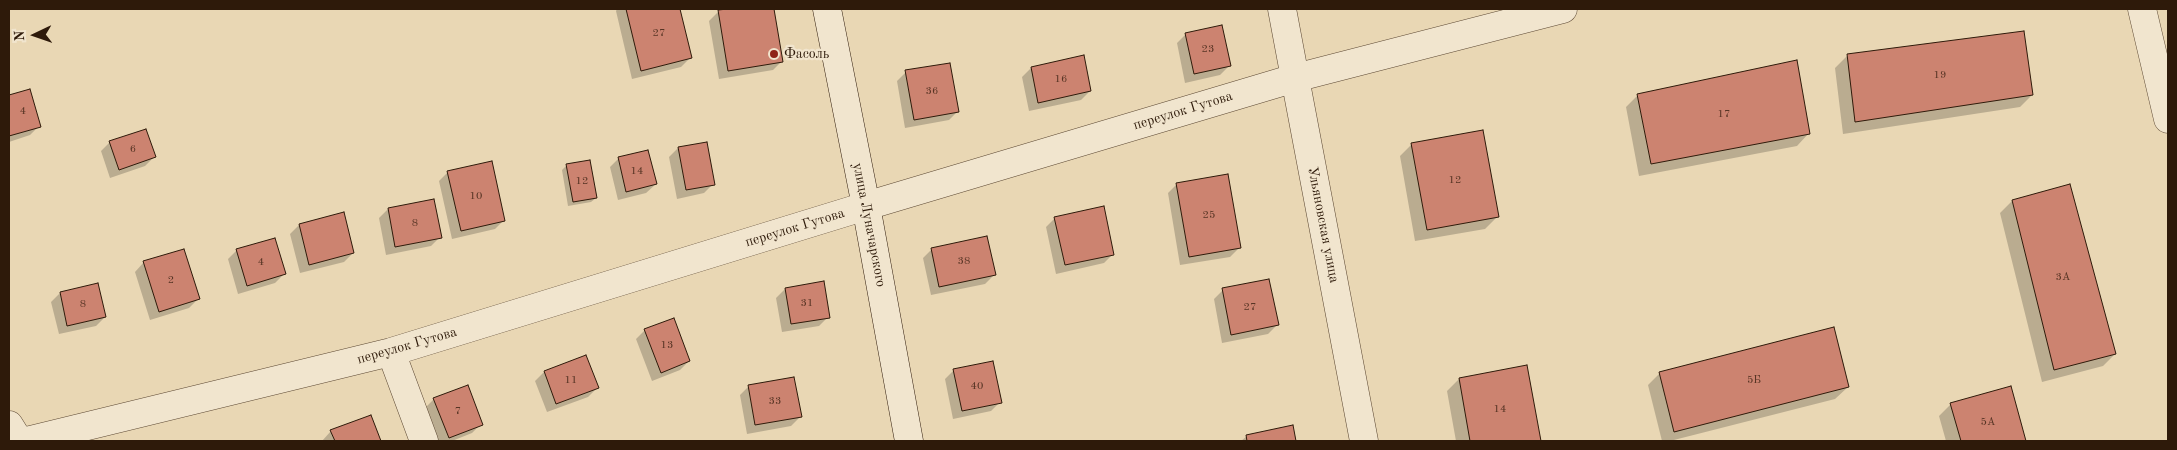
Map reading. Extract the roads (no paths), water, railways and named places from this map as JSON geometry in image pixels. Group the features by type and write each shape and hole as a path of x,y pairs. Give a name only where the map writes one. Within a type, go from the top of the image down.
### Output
{"street":[{"name":"улица Луначарского","path":"827,9 866,206 909,441"},
{"name":"Ульяновская улица","path":"1282,9 1364,441"},
{"name":"переулок Гутова","path":"26,441 391,352 866,206 1295,78 1563,9"},
{"path":"2142,9 2168,118"},
{"path":"391,352 424,441"},
{"path":"9,425 19,441"}],"place":[{"name":"Фасоль","path":"774,54"}]}
